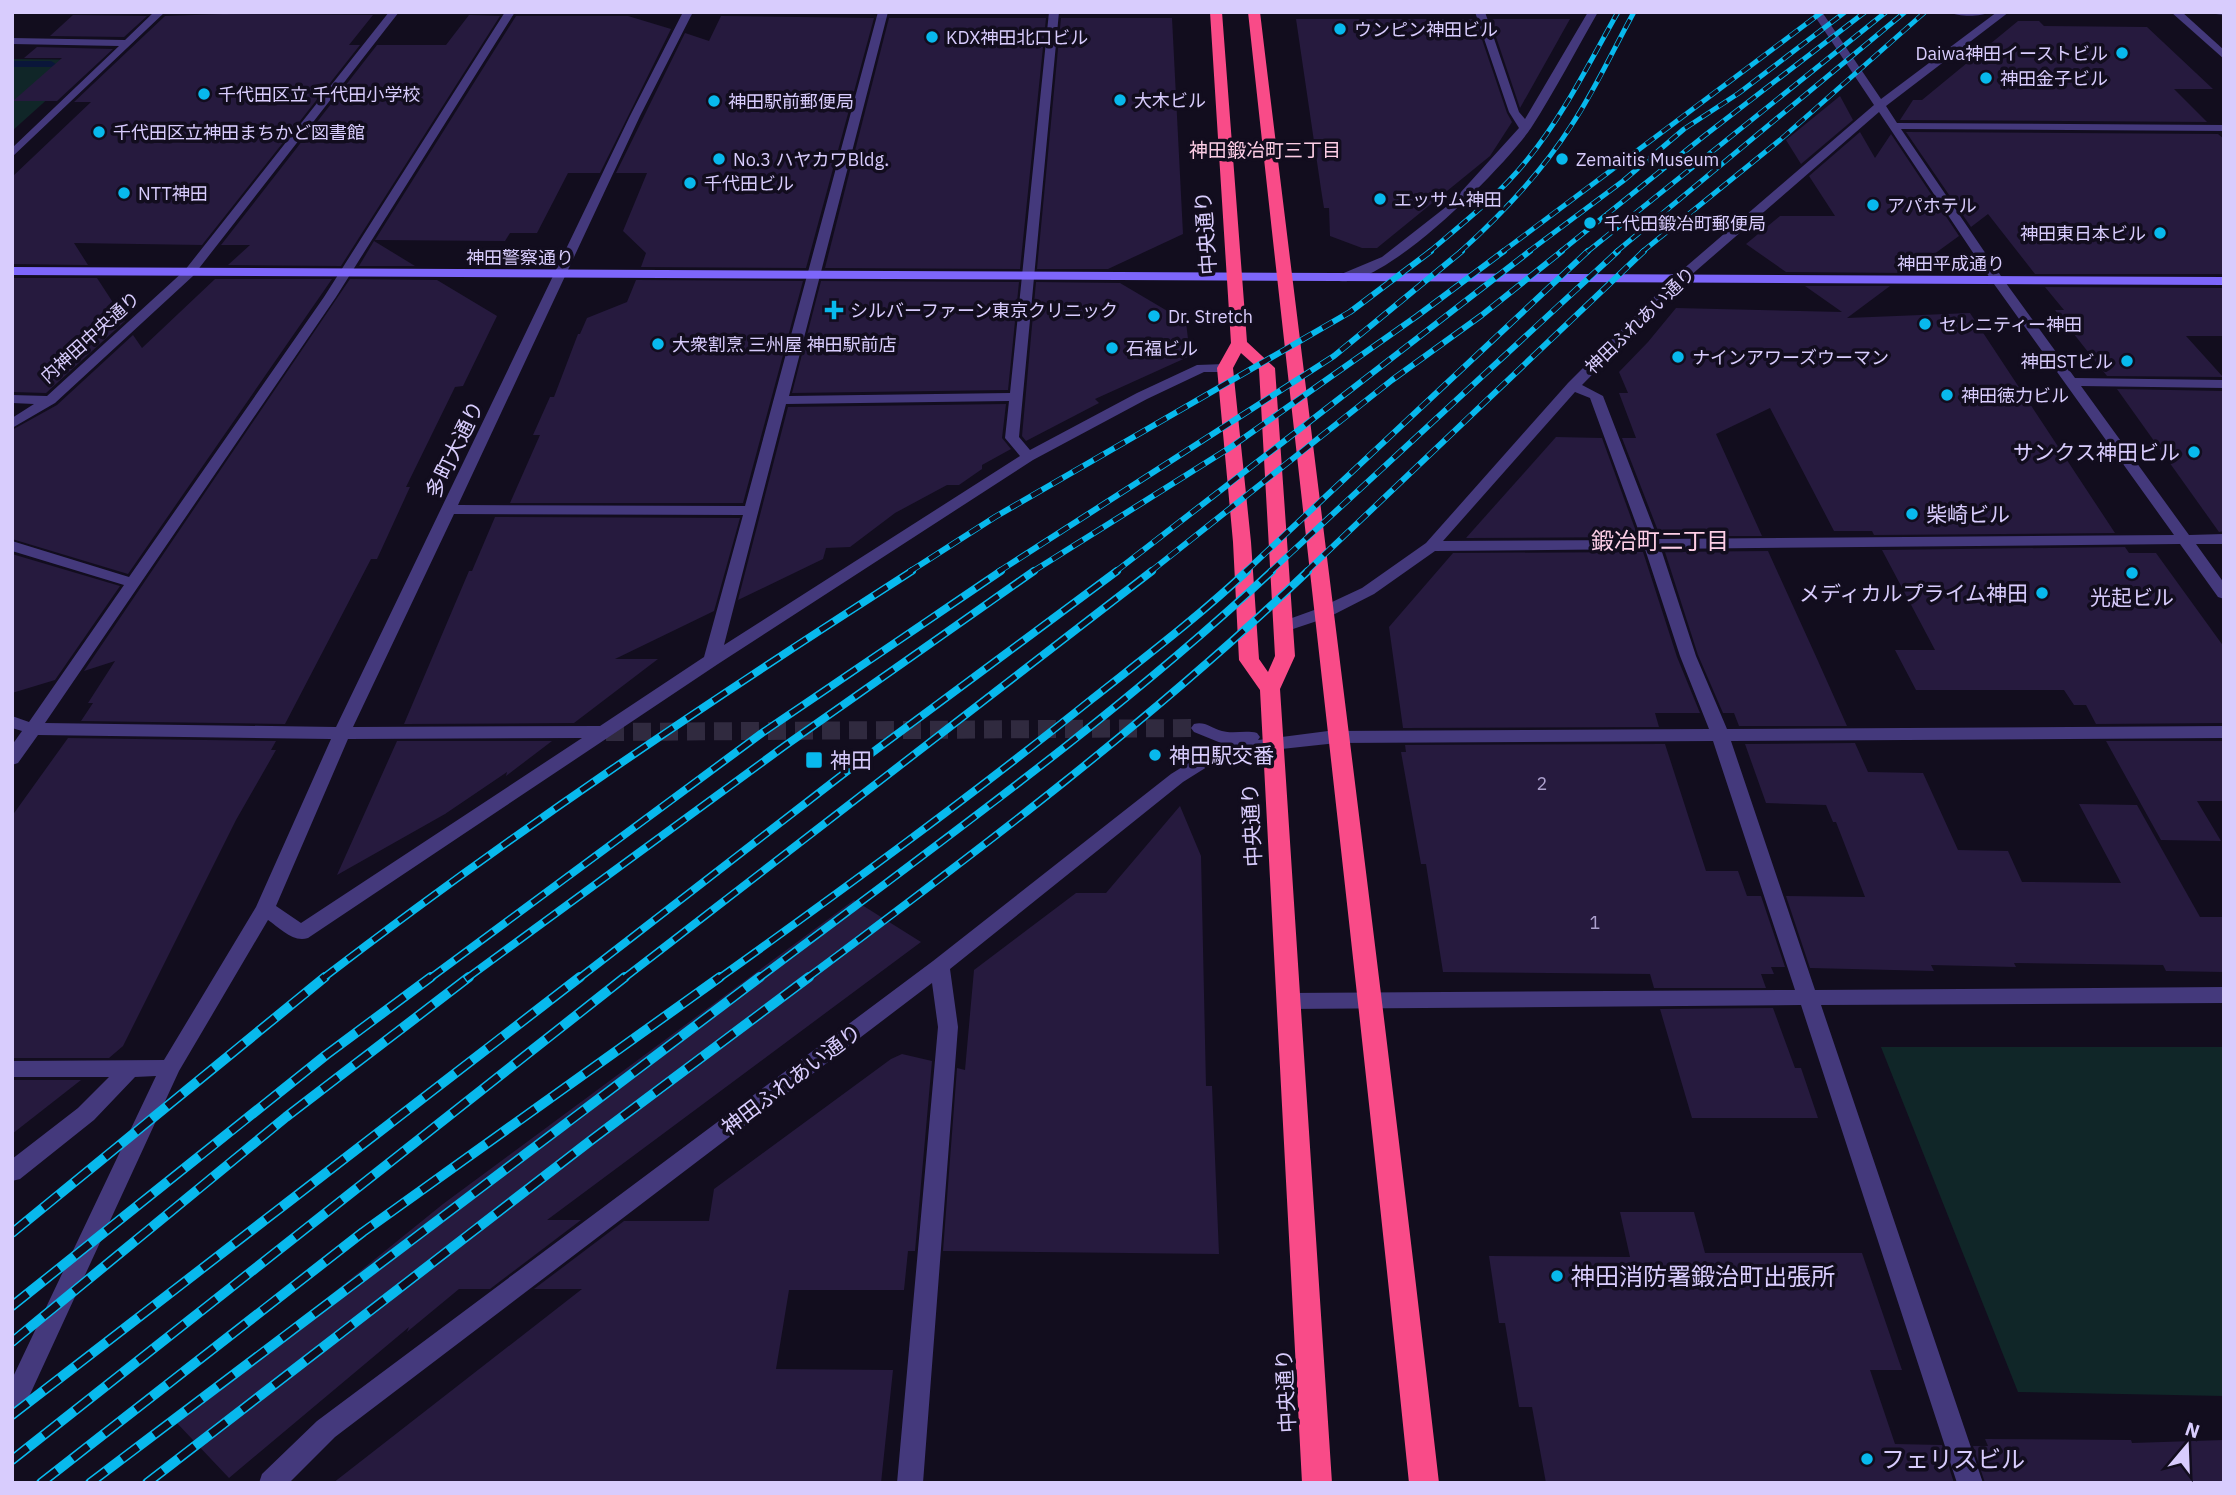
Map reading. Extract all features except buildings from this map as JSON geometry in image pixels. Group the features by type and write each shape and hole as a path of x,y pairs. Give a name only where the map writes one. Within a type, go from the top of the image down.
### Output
{"highway":[{"name":"中央通り","path":"1216,12 1239,343 1267,368 1285,656 1270,689 1317,1483"},
{"path":"1254,12 1337,737 1372,1002 1424,1483"},
{"path":"1239,343 1225,368 1242,542 1249,660 1270,689"}],"street":[{"path":"12,154 160,12"},
{"name":"内神田中央通り","path":"12,424 50,400 188,273 394,12"},
{"path":"12,759 345,274 510,12"},
{"name":"多町大通り","path":"12,1406 170,1068 265,908 342,733 559,275 688,12"},
{"path":"712,660 883,12"},
{"path":"1028,457 1012,438 1054,12"},
{"path":"1479,12 1514,112 1525,128"},
{"path":"1343,278 1386,260 1455,206 1525,128 1593,12"},
{"path":"1817,12 1998,281 2182,540 2224,594"},
{"path":"1954,12 1985,12"},
{"name":"神田ふれあい通り","path":"1284,626 1323,613 1368,591 1431,546 1573,386 1678,280 1880,105 2004,12"},
{"path":"2176,12 2224,56"},
{"path":"12,41 128,43"},
{"path":"1894,125 2224,128"},
{"name":"神田警察通り","path":"12,271 1343,278"},
{"name":"神田平成通り","path":"1343,278 2224,281"},
{"path":"265,908 301,933 712,660 1028,457 1142,396 1202,368 1225,368"},
{"path":"2072,382 2224,384"},
{"path":"1573,386 1596,396 1652,545 1688,656 1720,734 1810,998 1970,1483"},
{"path":"780,400 1016,397"},
{"path":"12,399 50,400"},
{"path":"449,509 751,511"},
{"path":"1431,546 2224,539"},
{"path":"12,545 133,583"},
{"path":"12,722 33,729 342,733 606,732"},
{"path":"1200,728 1221,737 1273,740"},
{"name":"神田ふれあい通り","path":"271,1483 326,1429 940,966 1177,778 1222,750 1273,740 1337,737 2224,732"},
{"path":"910,1483 948,1027 940,966"},
{"path":"1287,1002 2224,995"},
{"path":"12,1069 170,1068"},
{"path":"12,1172 86,1114 128,1069"}],"green space":[{"path":"12,59 91,60 12,131"},
{"path":"1881,1047 2224,1047 2224,1396 2018,1392"}],"waterway":[{"path":"12,64 51,64"}],"tunnel":[{"path":"606,732 1200,728"}],"railway":[{"path":"1429,252 1493,197 1527,160 1565,106 1618,12"},
{"path":"1460,252 1520,193 1547,160 1580,112 1634,12"},
{"path":"1502,252 1822,12"},
{"path":"1528,252 1623,181 1684,129 1739,93 1845,12"},
{"path":"1560,252 1704,136 1865,12"},
{"path":"1587,252 1886,12"},
{"path":"1616,252 1905,12"},
{"path":"1642,252 1780,140 1925,12"},
{"path":"909,572 995,517 1350,312 1431,251"},
{"path":"998,572 1334,356 1462,251"},
{"path":"1032,572 1231,447 1504,251"},
{"path":"1115,572 1530,251"},
{"path":"1150,572 1392,380 1482,315 1562,251"},
{"path":"1245,572 1588,251"},
{"path":"1270,572 1618,251"},
{"path":"1306,572 1644,251"},
{"path":"322,979 539,820 912,571"},
{"path":"429,979 762,733 1001,571"},
{"path":"466,979 786,745 1034,571"},
{"path":"578,979 842,775 1117,571"},
{"path":"623,979 1152,571"},
{"path":"718,979 1000,771 1171,636 1247,571"},
{"path":"758,979 1085,731 1211,626 1272,571"},
{"path":"806,979 1000,833 1126,732 1249,626 1308,571"},
{"path":"12,1233 325,977"},
{"path":"12,1306 326,1055 431,977"},
{"path":"12,1342 286,1117 469,977"},
{"path":"12,1415 580,977"},
{"path":"12,1460 625,977"},
{"path":"41,1483 363,1232 720,977"},
{"path":"90,1483 760,977"},
{"path":"147,1483 594,1138 809,977"}],"place":[{"name":"ウンピン神田ビル","path":"1340,29"},
{"name":"KDX神田北口ビル","path":"932,37"},
{"name":"Daiwa神田イーストビル","path":"2122,53"},
{"name":"神田金子ビル","path":"1986,78"},
{"name":"千代田区立 千代田小学校","path":"204,94"},
{"name":"大木ビル","path":"1120,100"},
{"name":"神田駅前郵便局","path":"714,101"},
{"name":"千代田区立神田まちかど図書館","path":"99,132"},
{"name":"No.3 ハヤカワBldg.","path":"719,159"},
{"name":"Zemaitis Museum","path":"1562,159"},
{"name":"千代田ビル","path":"690,183"},
{"name":"NTT神田","path":"124,193"},
{"name":"エッサム神田","path":"1380,199"},
{"name":"アパホテル","path":"1873,205"},
{"name":"千代田鍛冶町郵便局","path":"1590,223"},
{"name":"神田東日本ビル","path":"2160,233"},
{"name":"シルバーファーン東京クリニック","path":"834,310"},
{"name":"Dr. Stretch","path":"1154,316"},
{"name":"セレニティー神田","path":"1925,324"},
{"name":"大衆割烹 三州屋 神田駅前店","path":"658,344"},
{"name":"石福ビル","path":"1112,348"},
{"name":"ナインアワーズウーマン","path":"1678,357"},
{"name":"神田STビル","path":"2127,361"},
{"name":"神田徳力ビル","path":"1947,395"},
{"name":"サンクス神田ビル","path":"2194,452"},
{"name":"柴崎ビル","path":"1912,514"},
{"name":"光起ビル","path":"2132,573"},
{"name":"メディカルプライム神田","path":"2042,593"},
{"name":"神田駅交番","path":"1155,755"},
{"name":"神田","path":"814,760"},
{"name":"神田消防署鍛治町出張所","path":"1557,1276"},
{"name":"フェリスビル","path":"1867,1459"}],"district":[{"name":"神田鍛冶町三丁目","path":"1265,150"},
{"name":"鍛冶町二丁目","path":"1660,540"}]}
